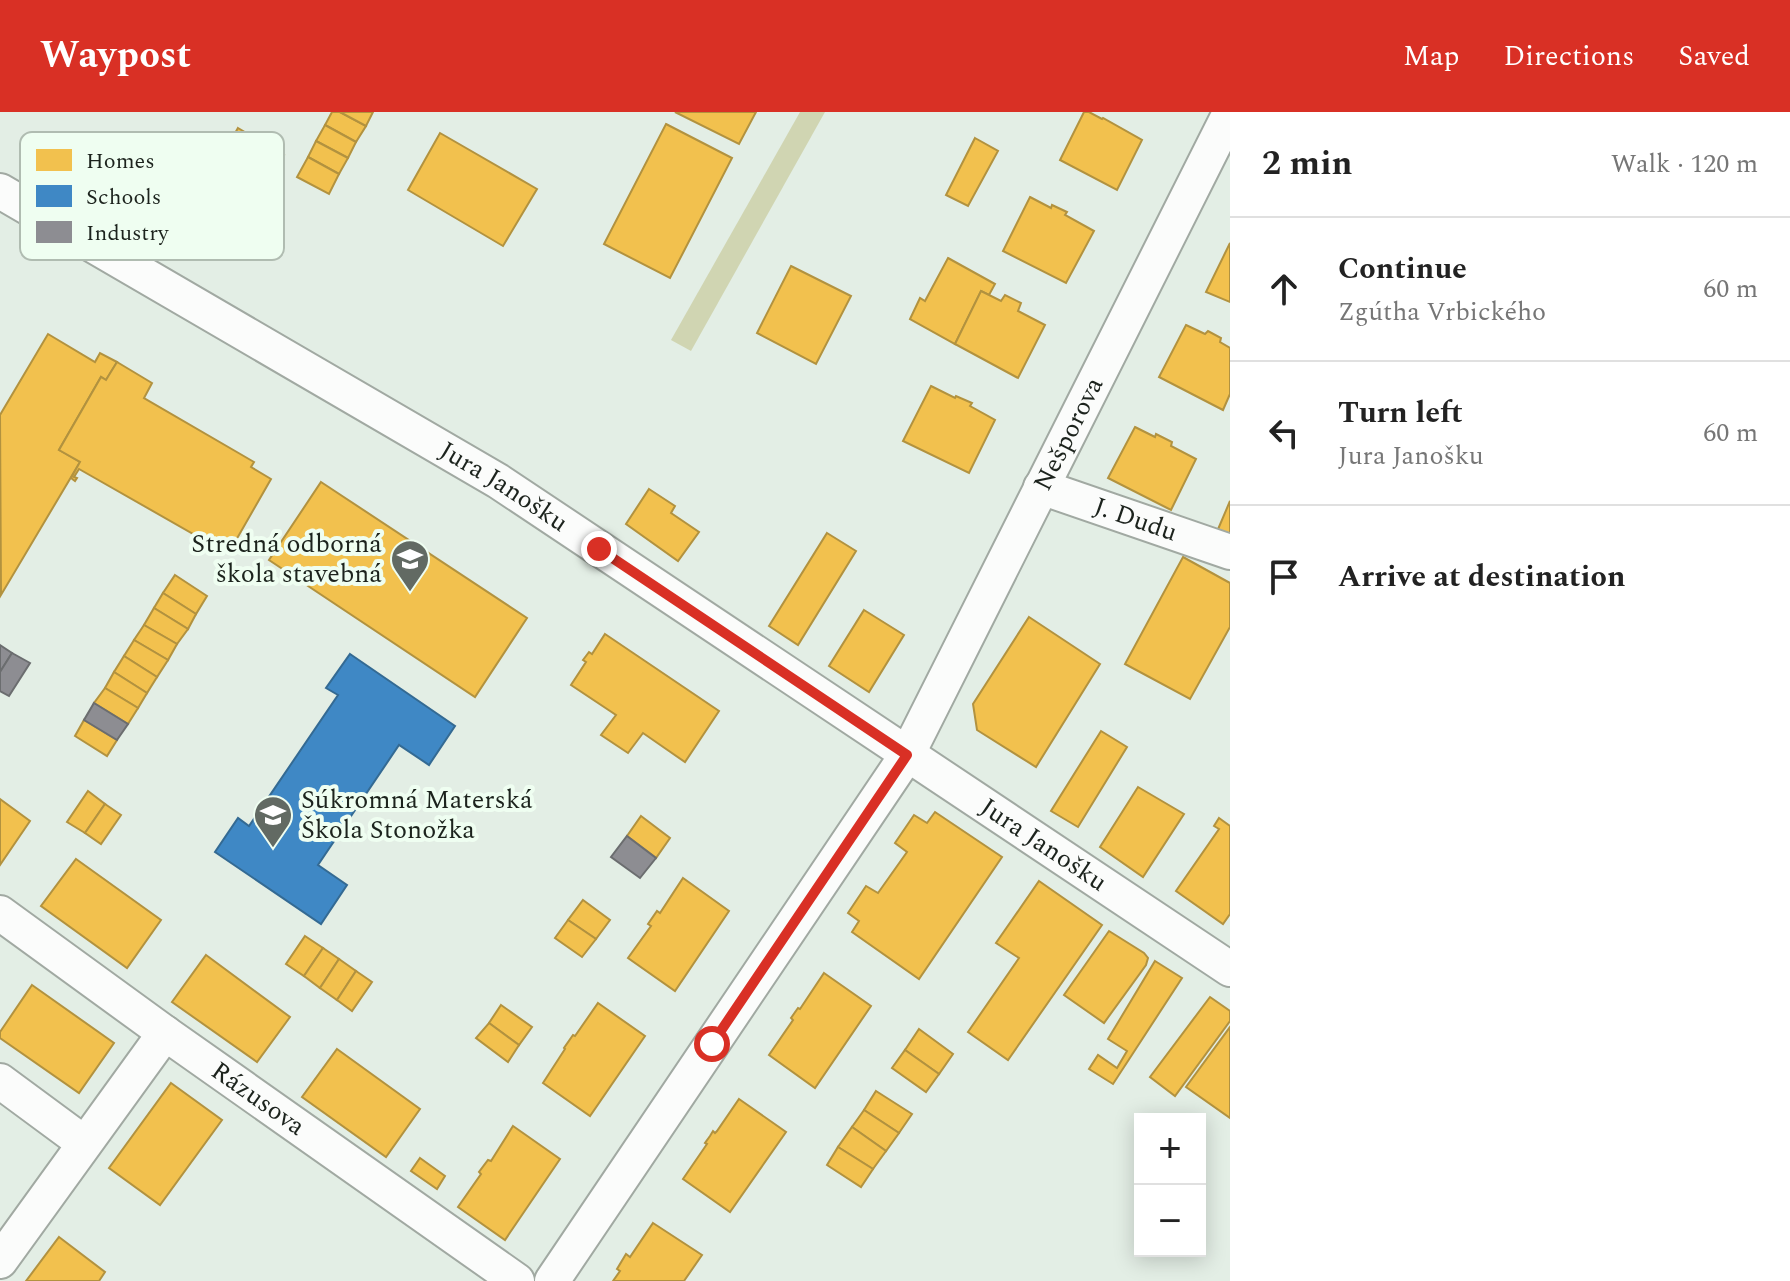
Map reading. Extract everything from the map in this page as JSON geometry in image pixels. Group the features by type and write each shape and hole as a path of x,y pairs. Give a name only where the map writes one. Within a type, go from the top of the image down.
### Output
{"street":[{"name":"Nešporova","path":"552,1281 907,755 1230,113"},
{"name":"Jura Janošku","path":"0,191 20,203"},
{"name":"Jura Janošku","path":"118,260 498,481 1230,969"},
{"name":"J. Dudu","path":"1041,487 1230,552"},
{"name":"Rázusova","path":"0,913 517,1281"},
{"path":"0,1261 165,1033"},
{"path":"0,1081 84,1143"}],"green space":[{"path":"800,112 825,112 691,351 671,340"}],"building: Homes":[{"path":"332,112 340,112 366,126 356,142 325,125"},
{"path":"340,112 373,112 366,126"},
{"path":"675,112 756,112 739,144"},
{"path":"1084,112 1103,118 1142,140 1117,190 1060,160"},
{"path":"666,124 732,158 670,278 604,244"},
{"path":"325,125 356,142 348,158 316,141"},
{"path":"440,133 537,189 503,246 408,190"},
{"path":"975,138 998,151 968,206 946,195"},
{"path":"316,141 348,158 339,174 308,157"},
{"path":"308,157 339,174 329,194 297,177"},
{"path":"1030,197 1067,212 1065,215 1094,231 1066,283 1003,251"},
{"path":"1230,243 1230,302 1206,292"},
{"path":"948,258 995,284 989,295 981,291 955,344 910,319 920,298 925,301"},
{"path":"791,266 851,296 816,364 757,333"},
{"path":"981,291 1001,301 1005,295 1021,303 1018,311 1045,325 1018,378 955,344"},
{"path":"1186,325 1205,334 1208,331 1221,338 1220,342 1230,348 1230,394 1223,410 1159,377"},
{"path":"48,334 95,362 100,353 117,362 106,380 101,377 59,450 80,462 1,595 0,415"},
{"path":"117,362 152,383 144,398 254,462 251,467 271,479 231,549 211,538 209,543 79,469 75,481 71,478 80,462 59,450 101,377 106,380"},
{"path":"931,386 972,403 970,406 995,420 969,473 903,441"},
{"path":"1135,427 1172,442 1171,446 1196,459 1171,510 1108,478"},
{"path":"321,482 527,618 475,697 269,560"},
{"path":"649,489 675,506 671,513 699,532 678,561 626,524"},
{"path":"1230,501 1230,539 1216,534"},
{"path":"827,533 856,551 798,645 769,626"},
{"path":"1183,557 1230,583 1230,627 1190,699 1125,664"},
{"path":"175,575 207,596 196,614 163,593"},
{"path":"163,593 196,614 188,629 154,608"},
{"path":"154,608 188,629 177,644 144,625"},
{"path":"864,610 904,635 869,692 829,666"},
{"path":"1029,617 1100,664 1036,767 977,730 973,704"},
{"path":"144,625 177,644 168,660 134,640"},
{"path":"605,634 719,711 685,762 643,733 628,753 601,735 616,715 571,685 586,662 583,660 589,652 592,654"},
{"path":"134,640 168,660 157,677 124,656"},
{"path":"124,656 157,677 147,693 114,672"},
{"path":"114,672 147,693 138,708 105,688"},
{"path":"105,688 138,708 128,724 94,703"},
{"path":"84,720 117,740 107,756 75,736"},
{"path":"1101,731 1127,747 1078,827 1051,811"},
{"path":"1138,787 1184,814 1143,877 1100,847"},
{"path":"88,791 105,804 85,833 67,822"},
{"path":"0,799 30,821 0,865"},
{"path":"105,804 121,815 101,844 85,833"},
{"path":"935,812 1002,857 919,979 852,932 859,921 848,913 866,886 878,893 907,852 895,843 914,815 927,823"},
{"path":"641,816 670,838 656,858 627,836"},
{"path":"1219,818 1230,826 1230,914 1223,924 1176,891 1219,829 1214,826"},
{"path":"76,859 161,920 127,968 41,906"},
{"path":"683,878 729,911 675,991 628,958 651,926 648,924 657,911 660,913"},
{"path":"1039,881 1102,925 1008,1060 968,1032 1019,958 996,943"},
{"path":"583,900 610,920 596,939 568,920"},
{"path":"568,920 596,939 582,957 555,938"},
{"path":"1109,931 1148,958 1104,1023 1064,995"},
{"path":"305,936 323,948 304,976 286,964"},
{"path":"323,948 339,959 320,988 304,976"},
{"path":"206,955 290,1017 257,1062 172,1002"},
{"path":"339,959 356,971 337,1000 320,988"},
{"path":"1155,961 1182,978 1113,1084 1089,1069 1098,1055 1117,1068 1127,1051 1108,1039"},
{"path":"356,971 372,982 352,1011 337,1000"},
{"path":"824,973 871,1006 815,1088 769,1055"},
{"path":"32,985 114,1043 79,1093 0,1038 0,1032"},
{"path":"1210,997 1230,1011 1230,1021 1175,1096 1150,1077"},
{"path":"598,1003 645,1036 590,1116 543,1083 564,1048"},
{"path":"501,1005 532,1027 519,1045 489,1023"},
{"path":"489,1023 519,1045 508,1062 476,1038"},
{"path":"1230,1027 1230,1118 1186,1087"},
{"path":"919,1029 953,1054 939,1074 905,1050"},
{"path":"337,1049 420,1109 386,1157 302,1097"},
{"path":"905,1050 939,1074 926,1092 892,1068"},
{"path":"171,1083 222,1120 160,1205 109,1168"},
{"path":"876,1091 912,1114 899,1133 864,1110"},
{"path":"739,1099 786,1132 730,1212 683,1179 713,1131 717,1131"},
{"path":"864,1110 899,1133 886,1151 852,1127"},
{"path":"513,1126 560,1159 505,1240 458,1207"},
{"path":"852,1127 886,1151 873,1169 838,1147"},
{"path":"838,1147 873,1169 861,1187 827,1165"},
{"path":"420,1158 445,1176 437,1189 411,1171"},
{"path":"653,1223 702,1255 684,1281 613,1281 626,1254 630,1257"},
{"path":"59,1237 105,1272 99,1281 26,1281"}],"building: Schools":[{"path":"350,654 455,726 429,765 399,745 318,865 347,885 321,924 215,852 238,818 249,826 338,695 326,688"}],"building: Industry":[{"path":"0,645 12,653 0,672"},
{"path":"12,653 30,663 9,696 0,691 0,672"},
{"path":"94,703 128,724 117,740 84,720"},
{"path":"627,836 656,858 640,878 611,857"}],"place":[{"name":"Stredná odborná škola stavebná","path":"410,593"},
{"name":"Súkromná Materská Škola Stonožka","path":"273,849"}],"route":[{"path":"599,549 907,755 712,1044"}]}
